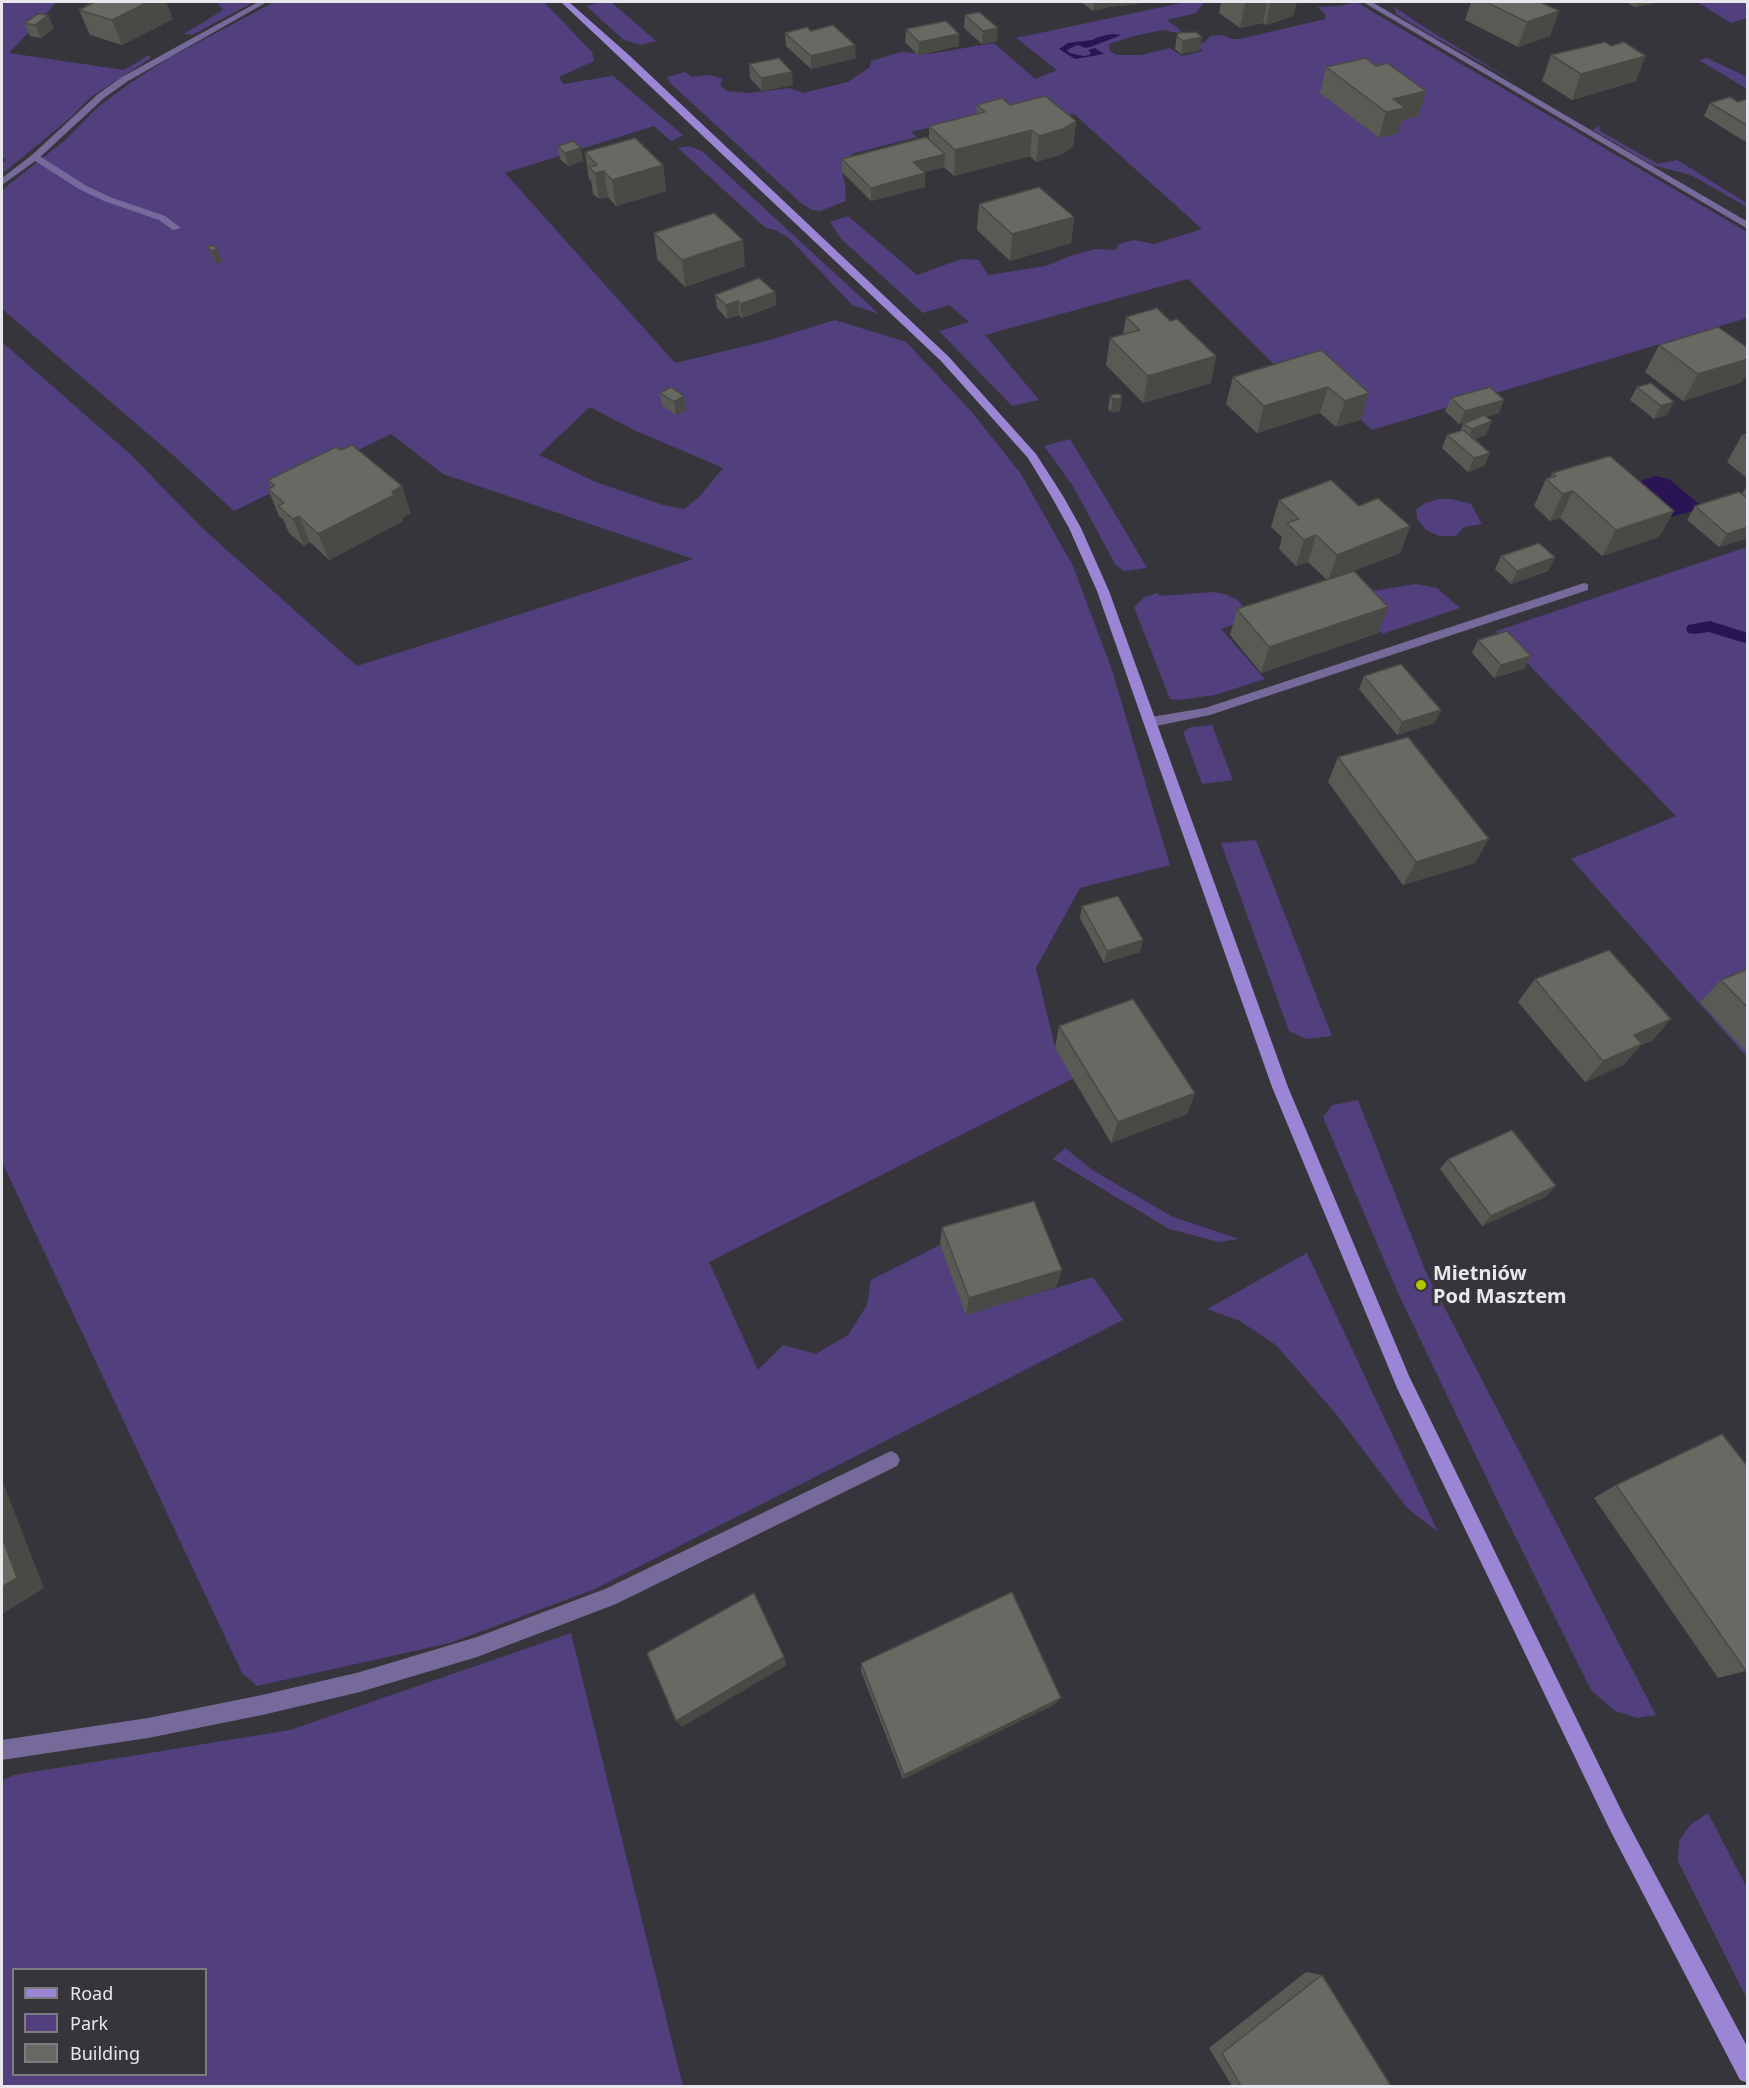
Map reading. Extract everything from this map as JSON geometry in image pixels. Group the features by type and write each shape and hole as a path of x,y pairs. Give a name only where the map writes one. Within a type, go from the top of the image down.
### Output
{"street":[{"path":"2,182 35,157 101,96 124,79 263,2"},
{"path":"565,2 917,332 975,391 1032,456 1075,528 1102,591 1151,722 1280,1087 1403,1382 1617,1822 1748,2072"},
{"path":"1367,2 1748,226"},
{"path":"35,157 82,187 107,199 162,218 176,228"},
{"path":"1151,722 1206,712 1584,587"},
{"path":"2,1750 148,1728 262,1705 360,1682 477,1647 609,1597 891,1460"}],"green space":[{"path":"2,2 57,2 9,53 124,70 149,55 151,58 91,97 70,118 2,174 2,164 6,160 2,158"},
{"path":"217,2 254,2 192,35 184,34 223,10"},
{"path":"274,2 544,2 592,52 594,61 559,77 563,84 613,76 683,135 671,141 654,126 505,173 675,363 766,341 835,320 906,342 971,411 1021,474 1073,566 1111,667 1170,865 1080,888 1036,968 1055,1047 1074,1078 709,1262 758,1370 783,1345 816,1354 848,1335 867,1305 871,1280 940,1245 967,1314 1093,1277 1123,1320 595,1589 450,1643 257,1686 242,1673 2,1162 2,342 131,455 201,527 357,666 693,559 443,474 391,434 234,511 174,456 2,309 2,190 64,141 98,107 169,58","holes":["590,407 634,430 723,468 699,497 684,509 663,505 596,482 539,455"]},
{"path":"611,2 656,41 641,45 624,40 586,6"},
{"path":"1186,2 1203,2 1203,4 1196,13 1167,20 1181,31 1177,33 1163,30 1134,36 1109,44 1110,51 1116,55 1141,55 1170,48 1182,56 1203,51 1194,44 1205,42 1210,36 1222,35 1240,39 1325,19 1325,14 1317,7 1340,6 1356,2 1747,232 1747,318 1372,430 1314,377 1293,383 1188,279 985,335 1039,400 1012,406 939,331 969,322 949,305 923,313 842,240 830,222 848,216 917,275 961,259 979,260 988,275 1046,266 1095,249 1116,250 1119,244 1134,240 1154,244 1202,229 1074,114 1008,131 981,115 911,132 917,137 851,154 856,166 842,172 846,201 820,211 812,210 801,203 670,83 667,77 685,72 692,77 710,75 723,79 720,84 726,91 749,93 790,88 803,93 848,82 870,67 871,61 901,52 929,54 994,43 1035,79 1057,70 1016,38"},
{"path":"1697,2 1747,2 1747,18 1731,23"},
{"path":"1394,7 1432,32 1517,83 1396,14"},
{"path":"1707,58 1747,77 1747,89 1699,60"},
{"path":"1599,125 1600,131 1658,164 1677,160 1745,202 1747,207 1691,175 1652,165 1593,130"},
{"path":"689,146 702,151 879,314 852,305 789,238 766,228 678,148"},
{"path":"1070,439 1147,568 1124,571 1115,564 1073,486 1044,446"},
{"path":"1439,499 1452,499 1471,504 1482,524 1464,527 1456,536 1439,536 1426,530 1417,519 1416,510 1425,503"},
{"path":"1747,547 1747,1057 1571,859 1676,816 1496,631"},
{"path":"1416,584 1437,588 1460,608 1382,634 1346,595"},
{"path":"1213,592 1225,594 1239,601 1251,618 1221,629 1265,679 1215,695 1170,699 1134,607 1145,597 1158,593 1159,596"},
{"path":"1212,725 1233,780 1202,784 1183,732 1191,727"},
{"path":"1256,840 1332,1036 1306,1039 1289,1031 1221,843"},
{"path":"1358,1100 1425,1270 1656,1715 1637,1718 1615,1711 1591,1690 1499,1504 1398,1293 1323,1117 1332,1105"},
{"path":"1065,1148 1094,1171 1173,1217 1239,1239 1219,1242 1169,1229 1053,1159"},
{"path":"1307,1253 1438,1532 1407,1508 1336,1414 1276,1345 1240,1321 1207,1309"},
{"path":"571,1633 683,2086 2,2086 2,1781 14,1775 290,1730"},
{"path":"1708,1813 1747,1888 1747,1999 1678,1861 1679,1841 1690,1825"}],"shaded area":[{"path":"1112,34 1121,35 1086,48 1077,45 1067,50 1083,56 1089,55 1091,53 1088,50 1095,48 1104,54 1075,59 1059,49 1068,43 1092,40"},
{"path":"1655,476 1669,479 1699,504 1698,510 1658,520 1621,488"}],"building":[{"path":"89,2 148,2 112,20 79,10 93,3"},
{"path":"1486,2 1540,2 1559,11 1527,22"},
{"path":"979,12 998,28 983,31 965,15"},
{"path":"38,14 48,15 35,25 24,23"},
{"path":"946,21 959,34 919,42 906,29"},
{"path":"833,25 855,45 811,56 785,33 807,27 811,31"},
{"path":"1196,32 1202,37 1183,41 1177,36 1178,33"},
{"path":"1605,42 1611,46 1624,42 1646,56 1581,74 1551,55"},
{"path":"779,58 792,72 761,78 749,64"},
{"path":"1366,58 1376,66 1387,63 1426,91 1393,99 1405,108 1386,112 1326,67"},
{"path":"1045,96 1076,121 1063,129 1039,136 1032,130 955,150 929,126 985,112 977,105 1002,98 1010,105"},
{"path":"1730,97 1738,102 1748,99 1748,126 1710,103"},
{"path":"926,137 945,154 913,162 925,173 871,188 842,159"},
{"path":"635,138 663,165 612,180 604,171 595,173 589,167 597,165 585,152"},
{"path":"573,141 581,148 565,153 558,146"},
{"path":"1039,187 1074,217 1012,234 979,204"},
{"path":"714,213 743,240 682,260 654,233"},
{"path":"214,245 217,249 211,251 208,247"},
{"path":"759,278 775,292 740,304 738,301 726,305 715,295"},
{"path":"1157,308 1170,321 1177,319 1216,356 1148,376 1110,338 1140,330 1126,317"},
{"path":"1718,327 1748,348 1748,359 1698,374 1659,345"},
{"path":"1321,350 1369,393 1345,401 1328,387 1264,406 1233,377"},
{"path":"1651,383 1674,402 1661,406 1637,387"},
{"path":"671,387 684,396 674,402 660,393"},
{"path":"1490,387 1504,400 1465,411 1451,398"},
{"path":"1120,394 1122,398 1113,399 1110,395"},
{"path":"1484,415 1492,421 1472,429 1463,424"},
{"path":"1463,430 1490,453 1474,458 1447,435"},
{"path":"352,445 402,486 392,492 394,495 318,534 299,516 293,519 278,506 284,503 268,489 275,486 268,480 336,447 341,450"},
{"path":"1610,456 1674,511 1616,530 1573,491 1563,494 1546,479 1556,476 1552,473"},
{"path":"1331,480 1359,506 1378,498 1410,526 1337,555 1316,535 1304,540 1287,523 1299,519 1279,500"},
{"path":"1739,492 1748,499 1748,527 1727,534 1695,506"},
{"path":"1539,543 1555,557 1517,571 1501,556"},
{"path":"1354,571 1388,607 1269,647 1237,609"},
{"path":"1507,631 1531,656 1501,665 1478,640"},
{"path":"1401,664 1441,710 1402,722 1364,676"},
{"path":"1408,737 1489,839 1416,862 1338,757"},
{"path":"1118,896 1143,940 1107,951 1082,906"},
{"path":"1609,950 1671,1019 1634,1035 1642,1044 1603,1061 1535,979"},
{"path":"1748,969 1748,1008 1721,980"},
{"path":"1133,999 1195,1093 1118,1122 1059,1026"},
{"path":"1512,1130 1556,1186 1491,1216 1448,1159"},
{"path":"1034,1201 1062,1270 969,1298 942,1227"},
{"path":"1722,1434 1748,1467 1748,1671 1616,1485"},
{"path":"2,1537 17,1578 2,1587"},
{"path":"1012,1592 1061,1698 904,1775 861,1663"},
{"path":"754,1593 784,1657 676,1721 647,1653"},
{"path":"1322,1975 1391,2086 1241,2086 1222,2053"}],"waterway":[{"path":"1694,629 1710,626 1748,639"}],"place":[{"name":"Mietniów Pod Masztem","path":"1421,1285"}]}
